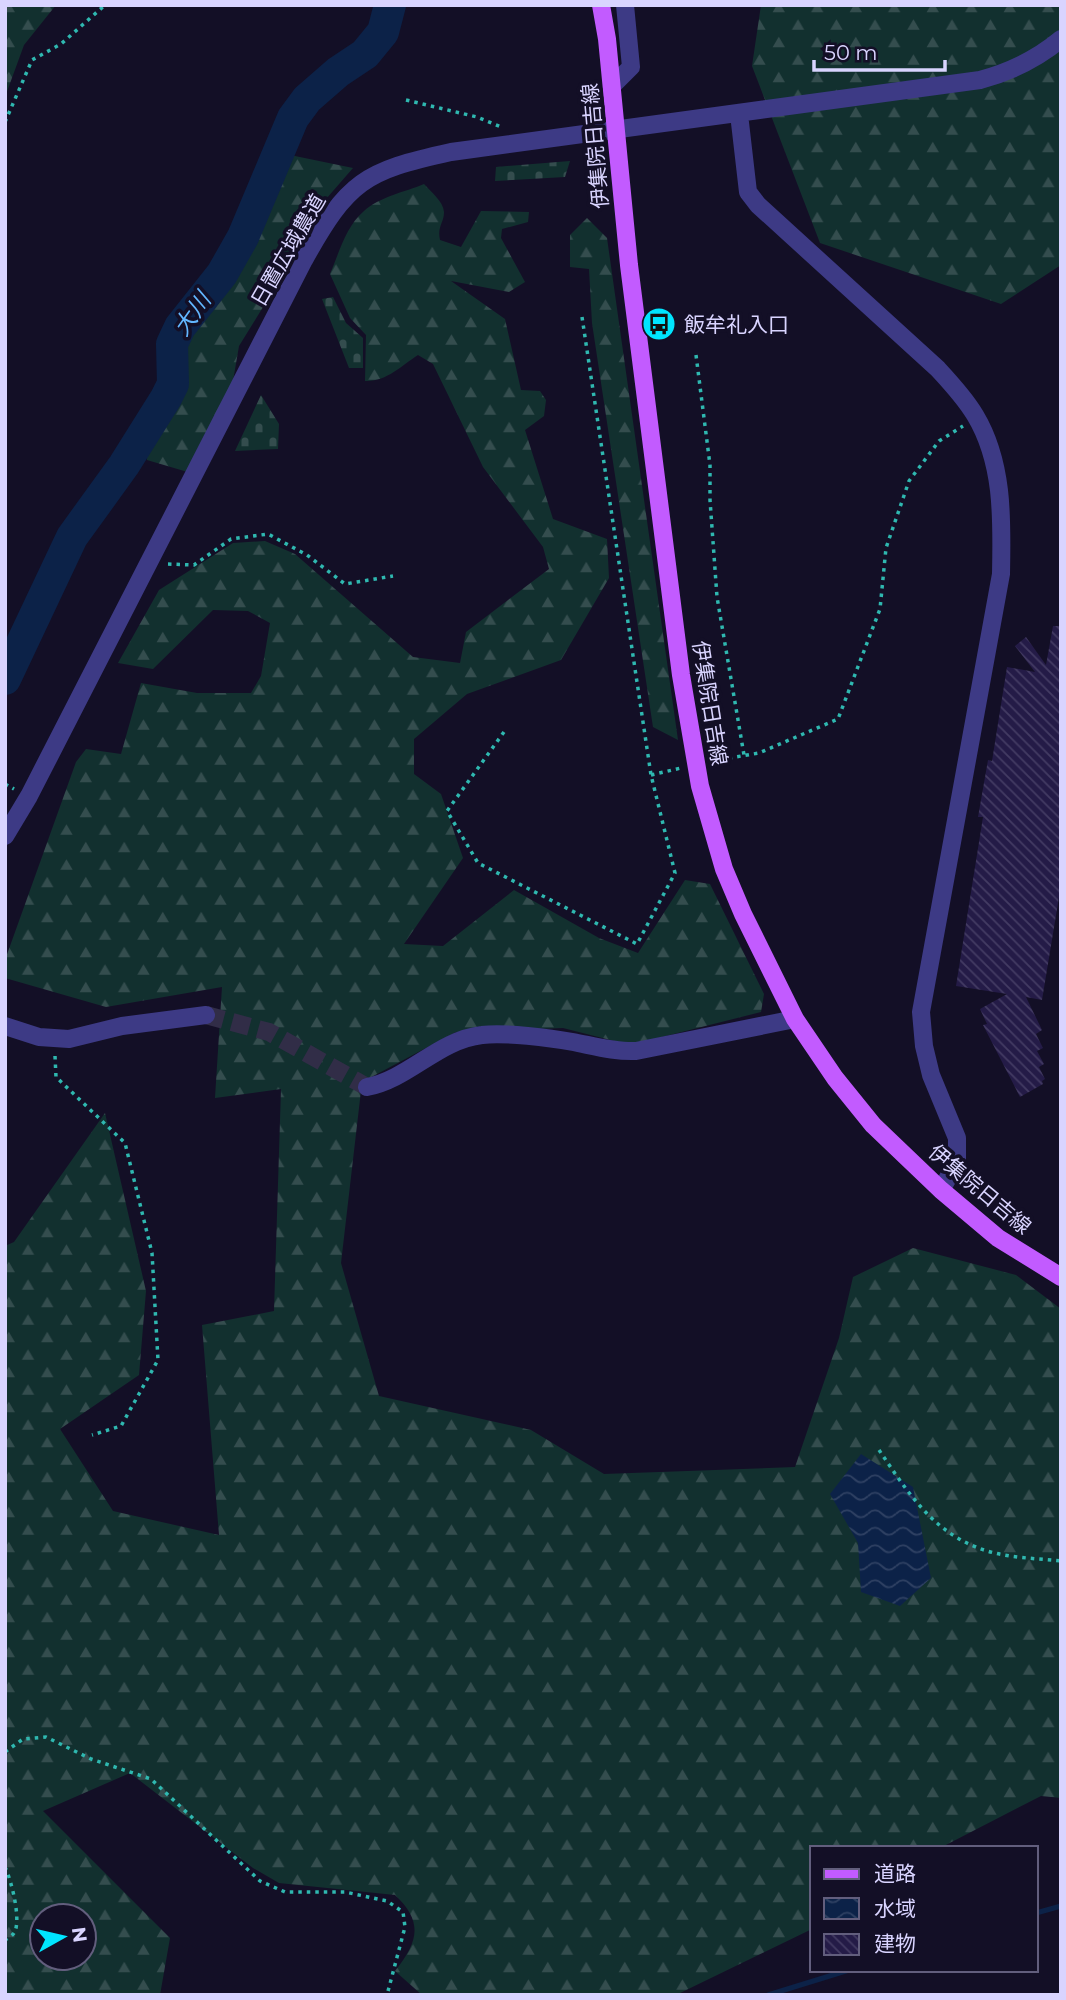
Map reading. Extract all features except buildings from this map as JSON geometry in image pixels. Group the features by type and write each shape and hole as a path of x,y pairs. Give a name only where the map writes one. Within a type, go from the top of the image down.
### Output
{"main road":[{"name":"伊集院日吉線","path":"601,5 612,86 629,265 681,675 700,786 724,869 795,1019 835,1077 873,1125 941,1190 998,1238 1061,1277"}],"street":[{"path":"612,86 631,66 625,5"},
{"name":"日置広域農道","path":"5,836 29,796 304,260 335,207 372,175 400,164 451,152 980,80 1006,73 1061,39"},
{"path":"739,114 748,192 758,205 938,369 963,396 977,417 992,453 1003,510 1001,574 921,1012 924,1046 931,1075 957,1138 957,1162 941,1190"},
{"path":"5,1026 54,1040 87,1036 122,1026 206,1015"},
{"path":"367,1087 384,1084 446,1045 483,1034 548,1038 621,1052 795,1019"}],"path":[{"path":"5,121 32,60 61,44 105,5"},
{"path":"406,100 477,117 535,142"},
{"path":"504,732 447,811 478,863 636,944 675,873 651,775 582,317"},
{"path":"696,355 710,465 717,597 744,755"},
{"path":"738,756 759,753 838,719 880,608 886,548 909,481 940,441 977,417"},
{"path":"149,563 194,565 232,539 268,534 307,555 345,584 393,576"},
{"path":"651,775 659,773"},
{"path":"54,1040 56,1077 125,1143 152,1253 158,1360 121,1426 92,1435"},
{"path":"878,1450 916,1504 944,1529 975,1547 999,1554 1061,1562"},
{"path":"5,1752 23,1739 46,1737 91,1759 151,1779 260,1881 285,1892 345,1892 387,1901 403,1912 405,1927 387,1995"},
{"path":"5,1867 10,1877 17,1920 15,1932 5,1940"}],"green space":[{"path":"5,5 56,5 24,45 5,97"},
{"path":"761,5 1061,5 1061,265 1001,304 820,243 752,66"},
{"path":"290,155 353,168 326,199 239,346 228,410 191,473 147,460 147,449 185,376 189,326 256,233"},
{"path":"570,161 565,177 495,181 496,167"},
{"path":"424,184 443,208 440,240 461,247 481,211 529,212 528,222 502,229 501,238 525,282 509,292 451,281 505,319 521,390 540,391 546,400 544,416 525,430 553,519 607,539 609,578 561,660 467,694 414,739 414,774 441,794 463,858 404,944 443,946 514,890 599,938 638,953 685,880 710,884 764,994 761,1012 630,1045 563,1028 456,1032 362,1082 341,1263 379,1396 531,1430 604,1474 795,1467 839,1338 853,1277 913,1248 1016,1275 1061,1309 1061,1798 1041,1796 944,1846 810,1846 810,1930 676,1995 422,1995 395,1971 413,1941 414,1923 395,1895 279,1883 253,1868 130,1773 43,1811 170,1938 160,1995 5,1995 5,1246 14,1242 105,1113 146,1291 139,1375 60,1429 113,1511 219,1535 202,1325 274,1311 281,1089 215,1098 222,987 106,1007 5,978 5,960 76,762 86,749 121,754 141,683 197,693 251,693 261,676 270,623 248,611 213,610 153,669 118,663 159,590 233,543 265,541 295,554 413,657 460,663 466,632 549,569 543,547 483,467 433,364 418,355 387,376 365,381 366,335 350,318 330,274 352,224 377,202"},
{"path":"587,218 607,238 678,740 653,727 592,323 589,269 570,267 570,235"},
{"path":"333,297 346,323 363,338 363,368 349,368 322,299"},
{"path":"261,395 279,424 278,449 235,451"}],"water":[{"path":"861,1454 913,1487 931,1578 900,1606 861,1592 858,1543 830,1494"}],"waterway":[{"name":"大川","path":"5,679 72,537 124,465 166,398 173,384 172,344 180,327 222,274 243,237 293,118 307,99 338,72 365,54 383,32 390,5"},
{"path":"1038,1912 1061,1906"},
{"path":"768,1995 843,1972"}],"tunnel":[{"path":"206,1015 269,1032 367,1087"}],"place":[{"name":"飯牟礼入口","path":"659,324"}]}
